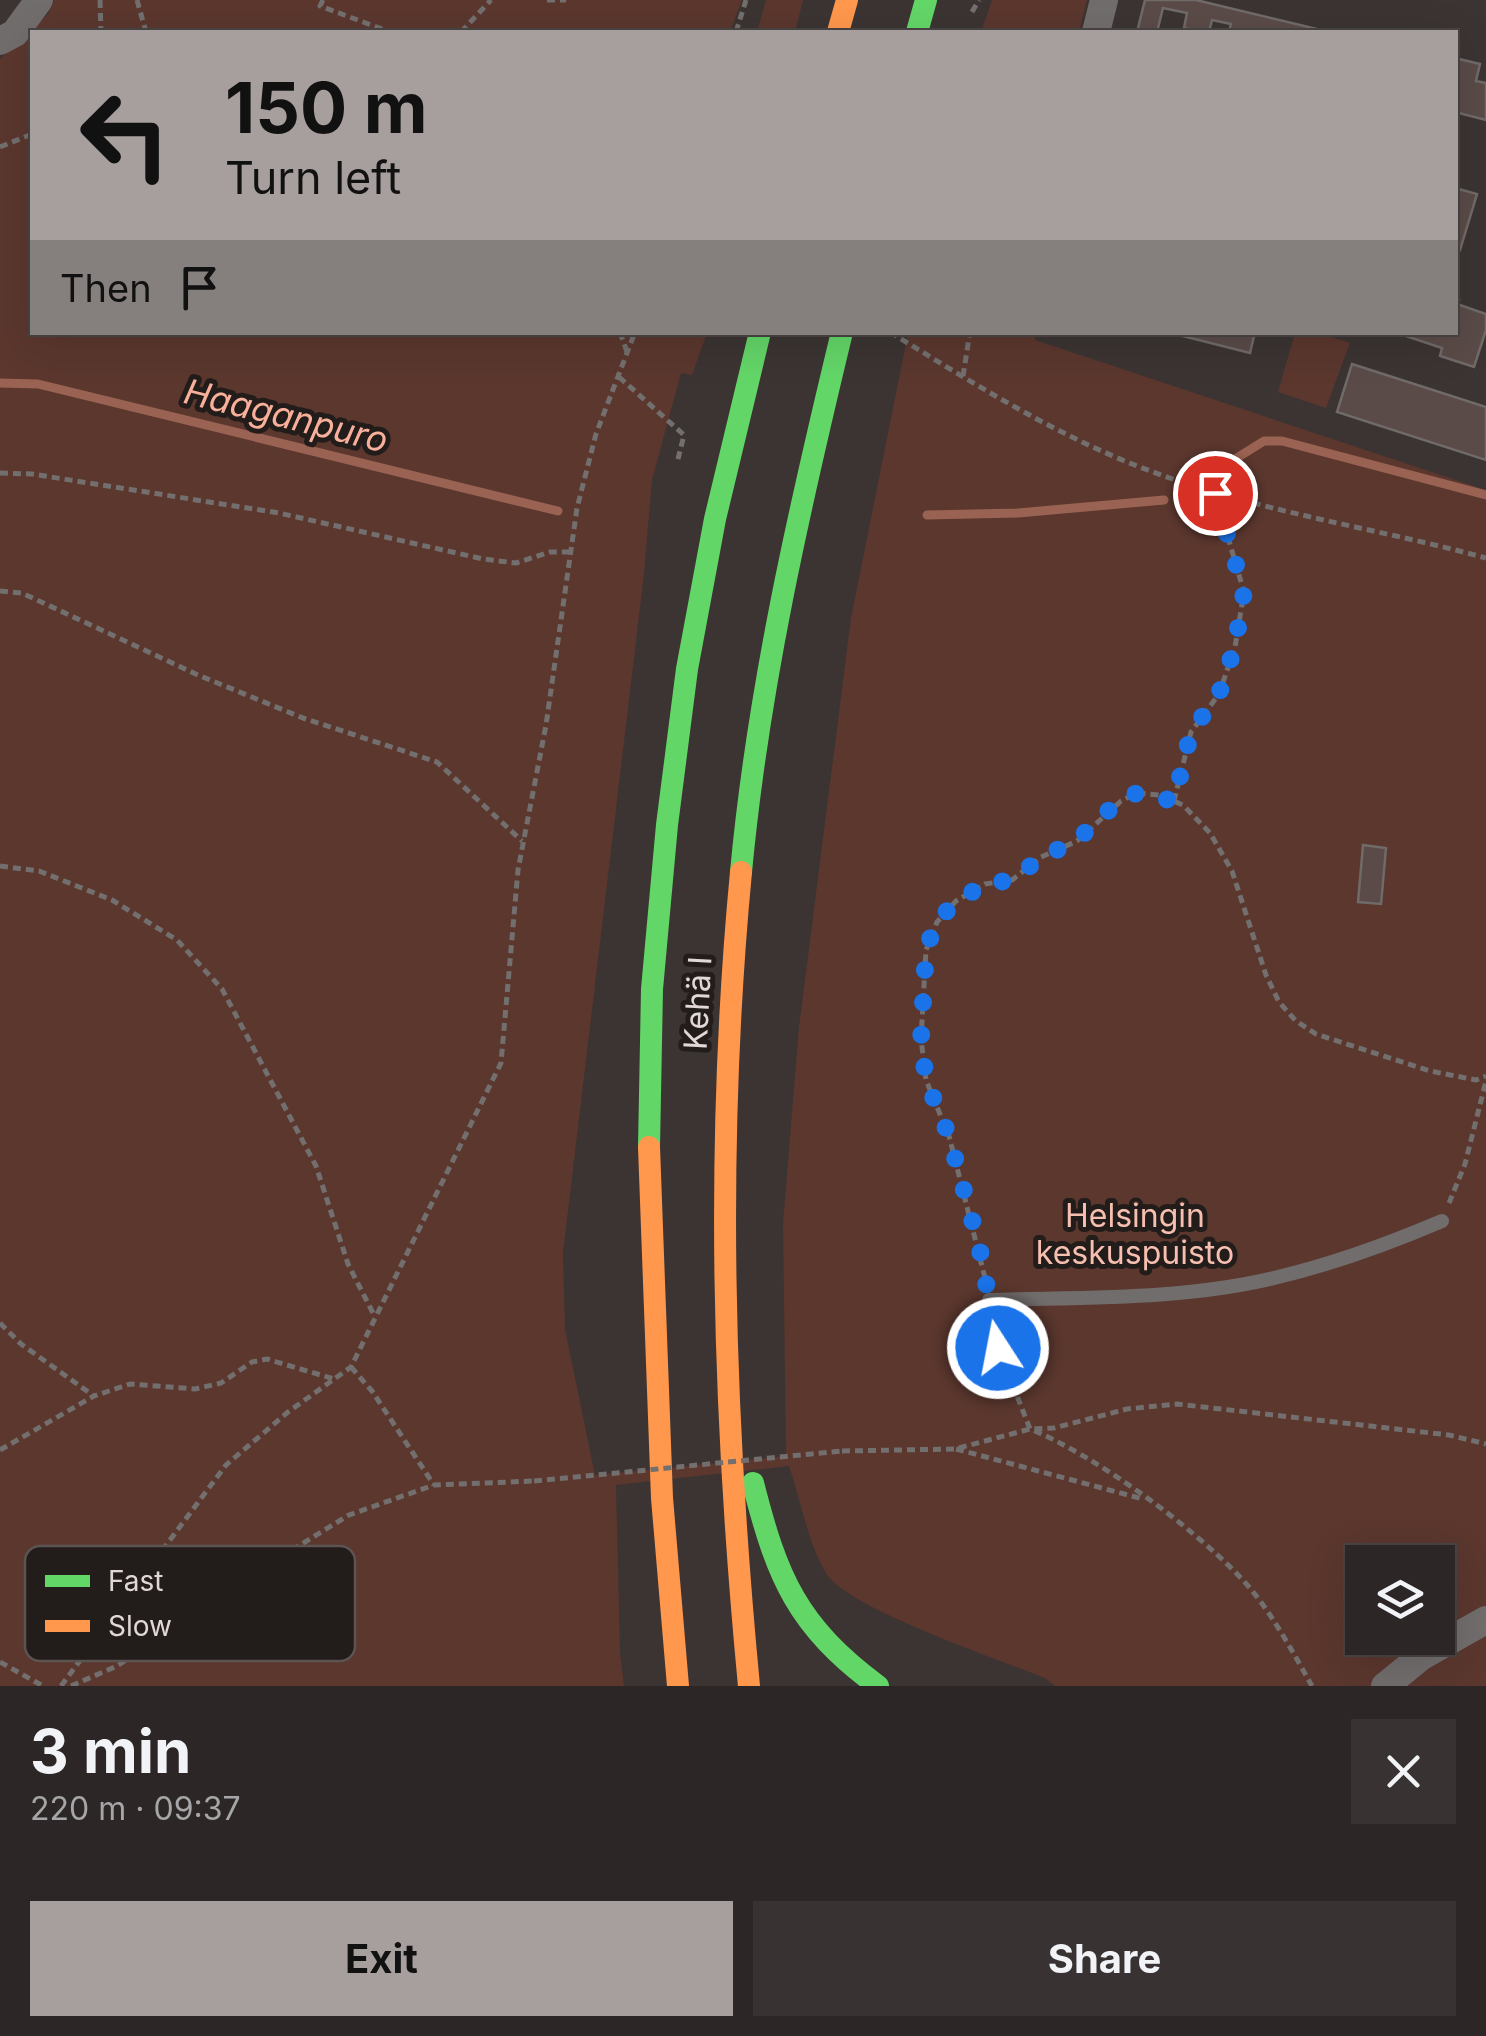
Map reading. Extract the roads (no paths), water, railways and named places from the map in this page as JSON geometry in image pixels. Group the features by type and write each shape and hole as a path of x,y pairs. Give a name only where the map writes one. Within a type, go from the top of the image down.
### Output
{"highway":[{"path":"839,30 847,0"},
{"path":"918,30 926,0"},
{"name":"Kehä I","path":"678,1686 662,1498 649,1160 654,971 687,669 714,519 759,335"},
{"name":"Kehä I","path":"749,1686 734,1549 725,1366 724,1158 730,992 744,835 763,693 792,537 841,335"},
{"path":"725,1366 767,1543 790,1596 820,1640 878,1686"},
{"path":"653,1667 662,1498"}],"street":[{"path":"0,41 15,32 39,0"},
{"path":"1096,30 1104,0"},
{"path":"1385,1686 1422,1656 1486,1620"}],"lane":[{"path":"989,1300 1140,1296 1273,1278 1400,1240 1442,1221"}],"waterway":[{"name":"Haaganpuro","path":"0,383 38,384 558,511"},
{"name":"Haaganpuro","path":"1216,471 1264,441 1282,441 1486,495"},
{"name":"Haaganpuro","path":"927,515 1018,513 1164,500"}],"park label":[{"name":"Helsingin keskuspuisto","path":"1135,1234"}]}
